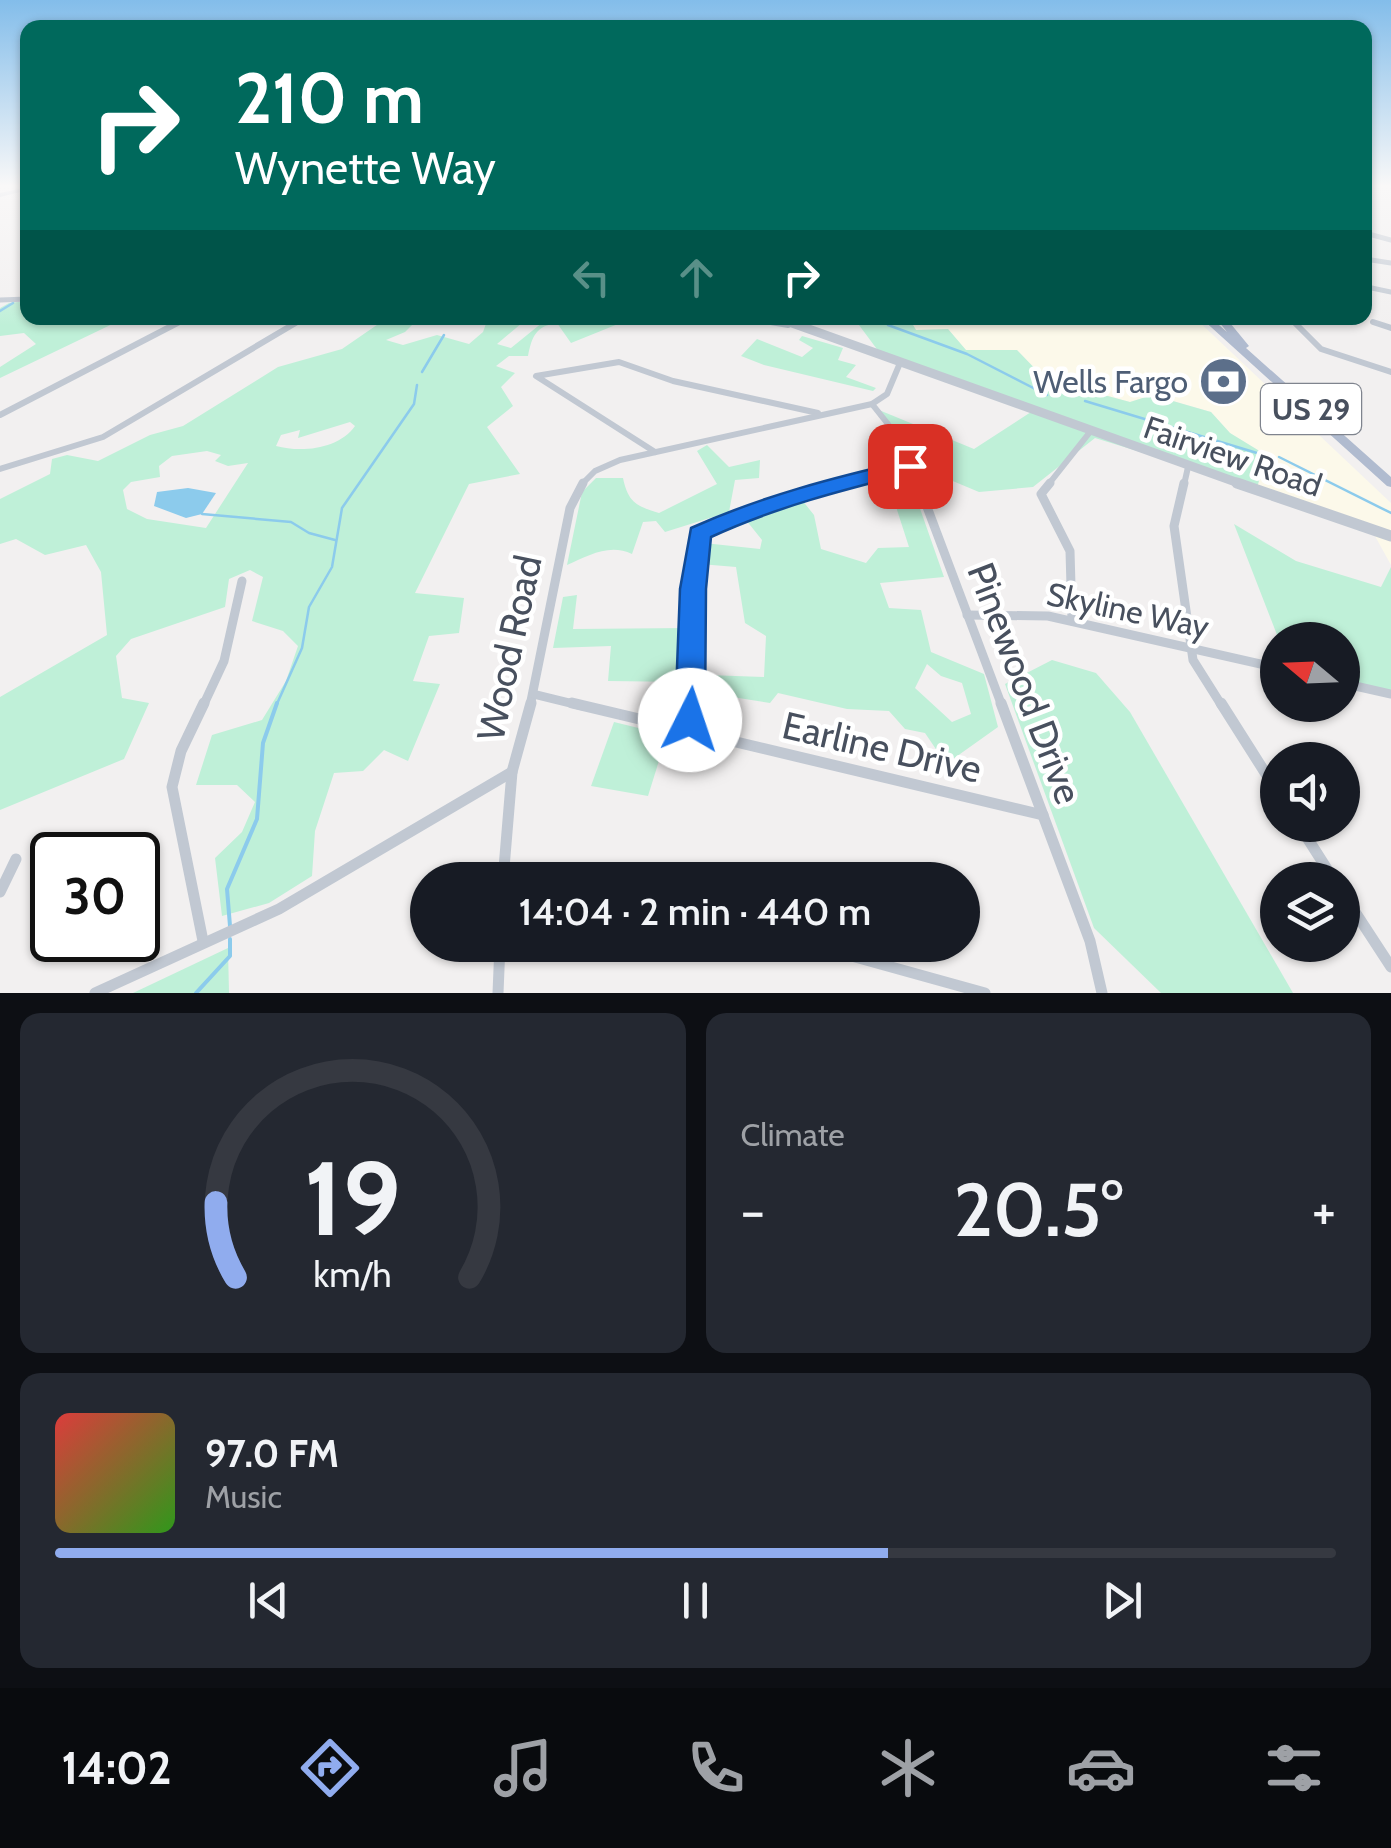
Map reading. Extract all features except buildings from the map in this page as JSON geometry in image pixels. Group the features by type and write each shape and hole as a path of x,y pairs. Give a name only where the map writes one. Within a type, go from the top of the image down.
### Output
{"main road":[{"name":"US 29","path":"1215,325 1384,470 1391,483"},
{"name":"US 29","path":"1227,325 1242,340 1244,349"}],"street":[{"path":"1373,322 1391,328"},
{"path":"0,415 174,325"},
{"path":"0,469 99,439 292,325"},
{"path":"788,325 794,326"},
{"path":"1294,325 1330,355 1391,372"},
{"name":"Fairview Road","path":"794,326 1391,536"},
{"path":"655,452 536,376 619,362 673,381 822,414"},
{"path":"872,404 887,394 900,363"},
{"name":"Wood Road","path":"95,993 279,909 512,772 533,694 573,498 584,480 600,467 872,404"},
{"name":"Pinewood Drive","path":"872,404 898,432 1090,941 1102,993"},
{"path":"1072,621 1070,551 1041,494 1090,432"},
{"path":"686,731 691,706 691,627 700,533 742,514 827,486 910,466"},
{"path":"1188,467 1174,526 1193,660 1260,765"},
{"path":"203,942 189,861 173,801 174,773 224,661 242,599 242,581"},
{"name":"Skyline Way","path":"966,616 1025,614 1072,621 1260,664"},
{"path":"1360,687 1391,694"},
{"name":"Earline Drive","path":"533,694 1043,815"},
{"path":"505,862 512,772"},
{"path":"0,892 16,859"},
{"path":"1360,919 1391,966"},
{"path":"498,993 499,962"},
{"path":"873,962 985,993"}],"shaded area":[{"path":"913,325 1202,325 1391,503 1391,565 1370,527 1257,488 1266,455 1230,433 1211,412 1153,395 1130,402 1045,379 1017,350 966,350 948,329 916,330"}],"green space":[{"path":"20,302 20,325 110,325 0,378 0,367 36,344 24,333 0,336 0,308"},
{"path":"377,325 412,325 386,340 403,345 437,335 469,344 486,325 520,325 497,344 511,348 539,325 548,325 536,333 528,356 509,356 496,366 515,373 501,387 513,406 487,427 520,474 469,484 415,593 464,598 459,633 429,636 413,681 440,684 408,761 384,750 363,771 334,773 315,831 312,876 269,903 222,916 215,858 242,832 255,802 237,785 196,785 212,735 262,720 286,681 298,646 283,631 252,621 263,577 250,570 229,579 225,607 131,639 116,656 122,698 149,703 124,759 0,810 0,697 107,635 101,572 86,545 45,555 16,539 0,544 0,499 50,474 52,459 67,455 98,461 150,435 183,426 278,367 342,349","holes":["350,422 355,426 330,444 308,449 276,446 281,435 300,430 298,438","207,451 221,455 215,461 228,466 248,463 206,528 147,519 127,509 123,490 131,482 160,477 159,466 172,456"]},
{"path":"558,325 616,325 571,343"},
{"path":"859,325 948,329 966,350 1017,350 1045,379 1130,402 1152,395 1211,412 1230,433 1266,455 1257,488 1095,438 1033,487 979,492 924,469 874,408 974,449 1031,412 882,356"},
{"path":"802,336 843,348 838,360 856,365 846,377 876,388 873,391 741,356 757,339 802,357 813,348 799,340"},
{"path":"707,445 729,467 760,460 759,478 735,480 729,512 665,532 656,521 643,522 632,554 607,550 567,565 582,492 596,478 623,478 634,502 659,513 717,484 697,451"},
{"path":"910,480 944,577 880,583 889,608 921,610 931,652 984,674 998,727 946,764 925,733 905,729 889,711 847,709 778,693 770,703 707,693 707,675 764,677 766,636 745,623 736,567 700,564 704,543 760,549 762,540 746,520 802,500 814,515 821,549 866,563 878,548 909,547 888,482","holes":["927,664 941,676 962,683 971,714 952,722 915,688"]},
{"path":"1234,524 1296,561 1381,587 1391,567 1391,696 1360,689 1360,622 1272,622"},
{"path":"577,595 573,629 687,628 685,682 608,681 611,646 553,648 563,597"},
{"path":"1052,660 1096,673 1130,712 1260,936 1260,962 1275,962 1293,993 1161,993 1094,928 1005,684"},
{"path":"614,722 667,735 648,796 591,786"},
{"path":"228,948 229,993 133,993"}],"water":[{"path":"188,488 216,493 202,514 186,518 154,506 157,492"}],"waterway":[{"path":"0,311 13,303"},
{"path":"888,325 967,354 1047,395"},
{"path":"422,372 444,335"},
{"path":"276,706 302,648 309,607 332,567 342,508 414,404 417,385"},
{"path":"1085,401 1257,453"},
{"path":"1279,457 1391,513"},
{"path":"202,514 291,522 309,533 335,540"},
{"path":"230,926 227,889 257,819 263,743 277,703"},
{"path":"196,993 230,956 230,939"}],"place":[{"name":"Wells Fargo","path":"1223,381"}],"route":[{"path":"690,720 693,589 700,533 742,514 827,486 910,466"}]}
